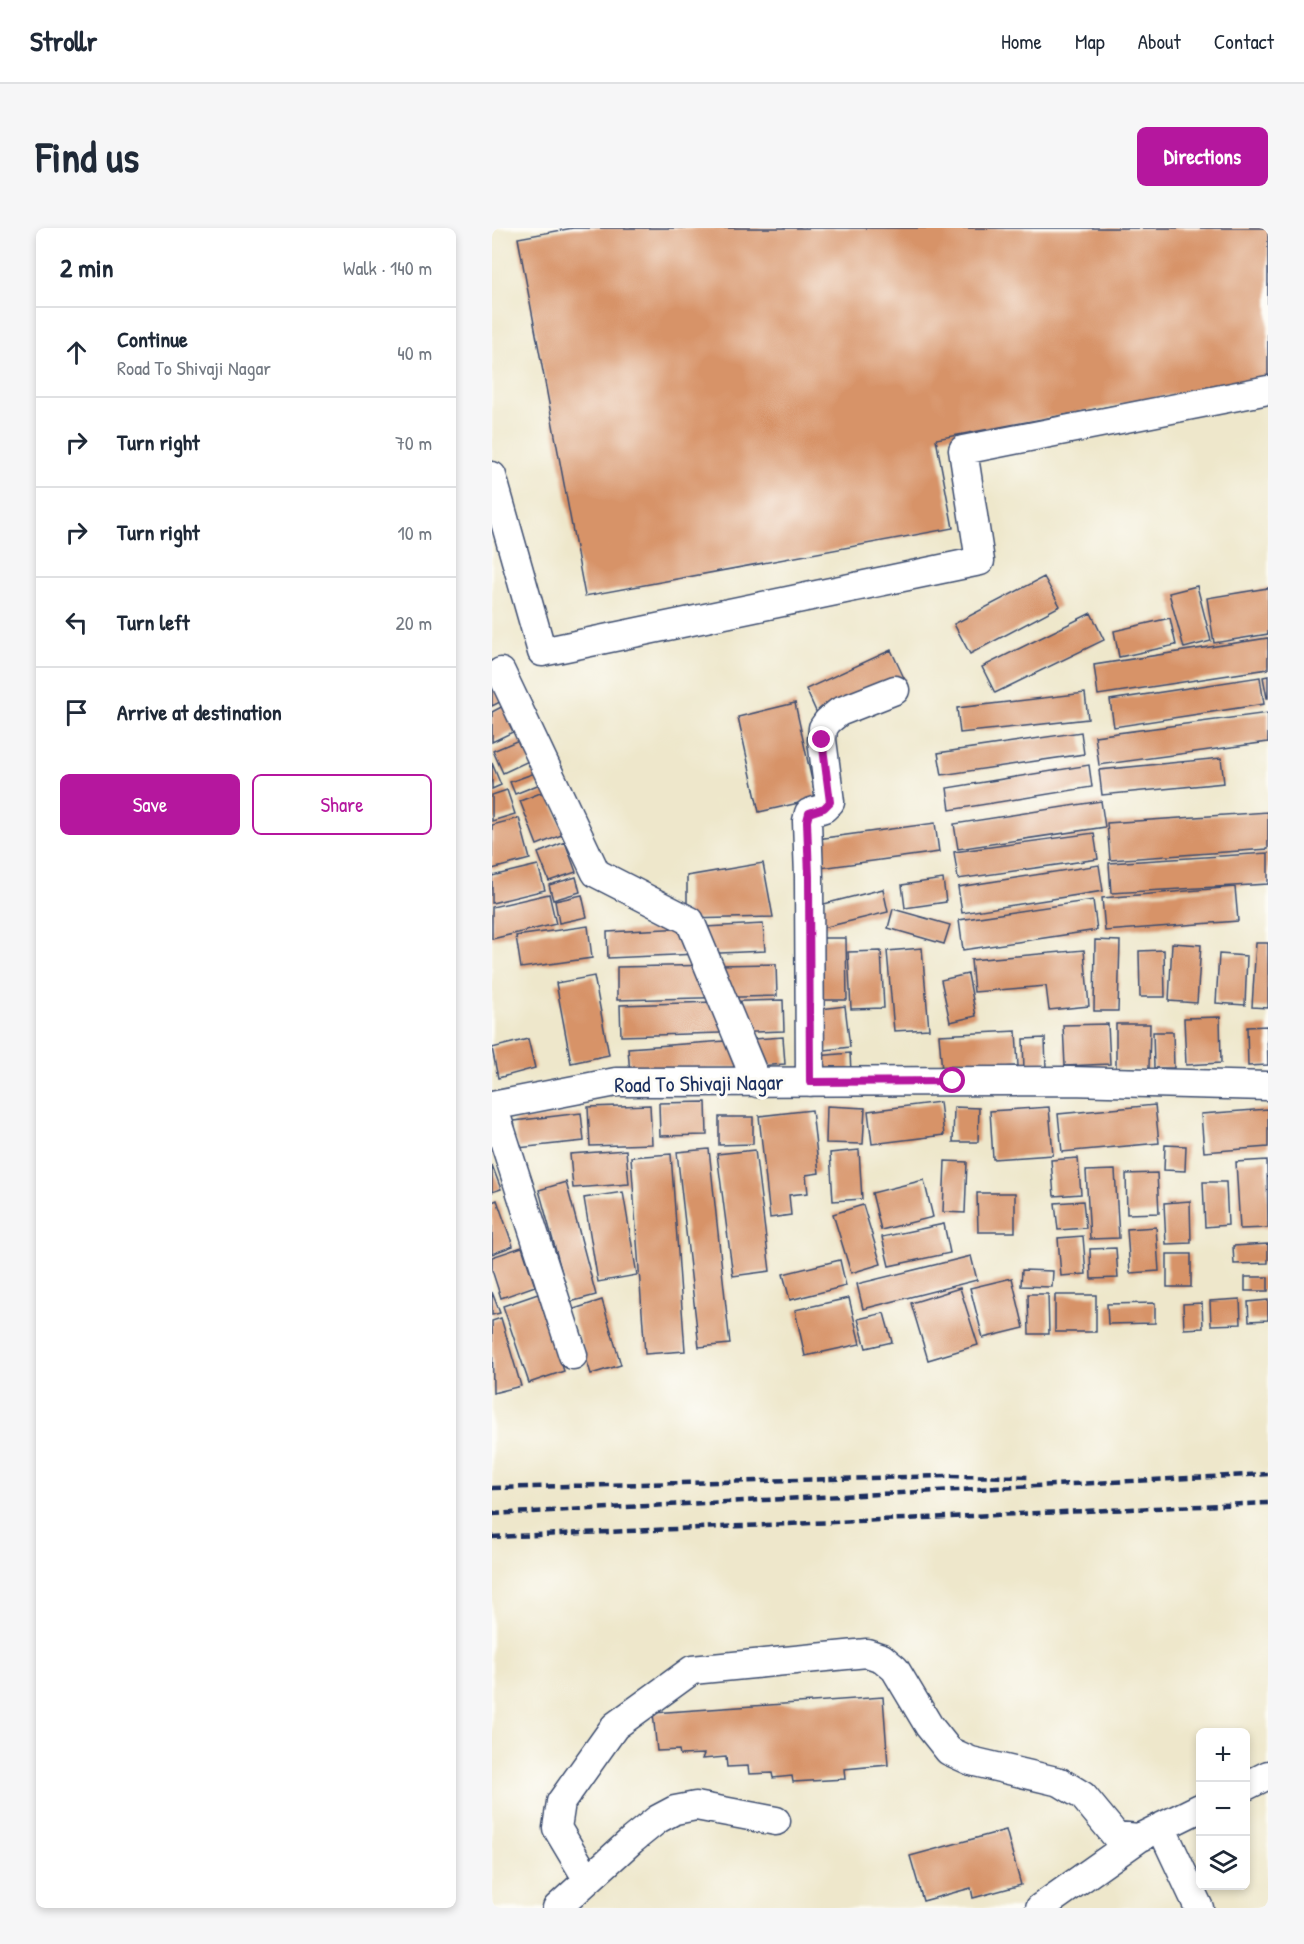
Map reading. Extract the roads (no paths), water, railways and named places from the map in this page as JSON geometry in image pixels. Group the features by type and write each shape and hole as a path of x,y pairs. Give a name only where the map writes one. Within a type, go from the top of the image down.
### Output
{"street":[{"path":"492,476 542,652 980,561 963,450 1268,390"},
{"path":"501,672 596,873 690,921 757,1083"},
{"path":"810,1082 807,821 809,813 824,808 830,802 822,740 823,728 839,712 896,690"},
{"name":"Road To Shivaji Nagar","path":"492,1106 616,1082 1058,1081 1268,1086"},
{"path":"492,1106 573,1355"},
{"path":"588,1880 557,1828 561,1802 615,1726 692,1670 867,1653 882,1658 895,1668 929,1725 949,1751 971,1761 1060,1782 1083,1796 1116,1836 1150,1833"},
{"path":"1250,1783 1268,1774"},
{"path":"557,1908 632,1840 658,1819 675,1810 696,1806 776,1821"},
{"path":"1040,1908 1150,1833 1196,1810"},
{"path":"1150,1833 1199,1908"}],"railway":[{"path":"492,1514 1268,1474"},
{"path":"492,1488 947,1476 1029,1477"},
{"path":"492,1537 1268,1503"}]}
